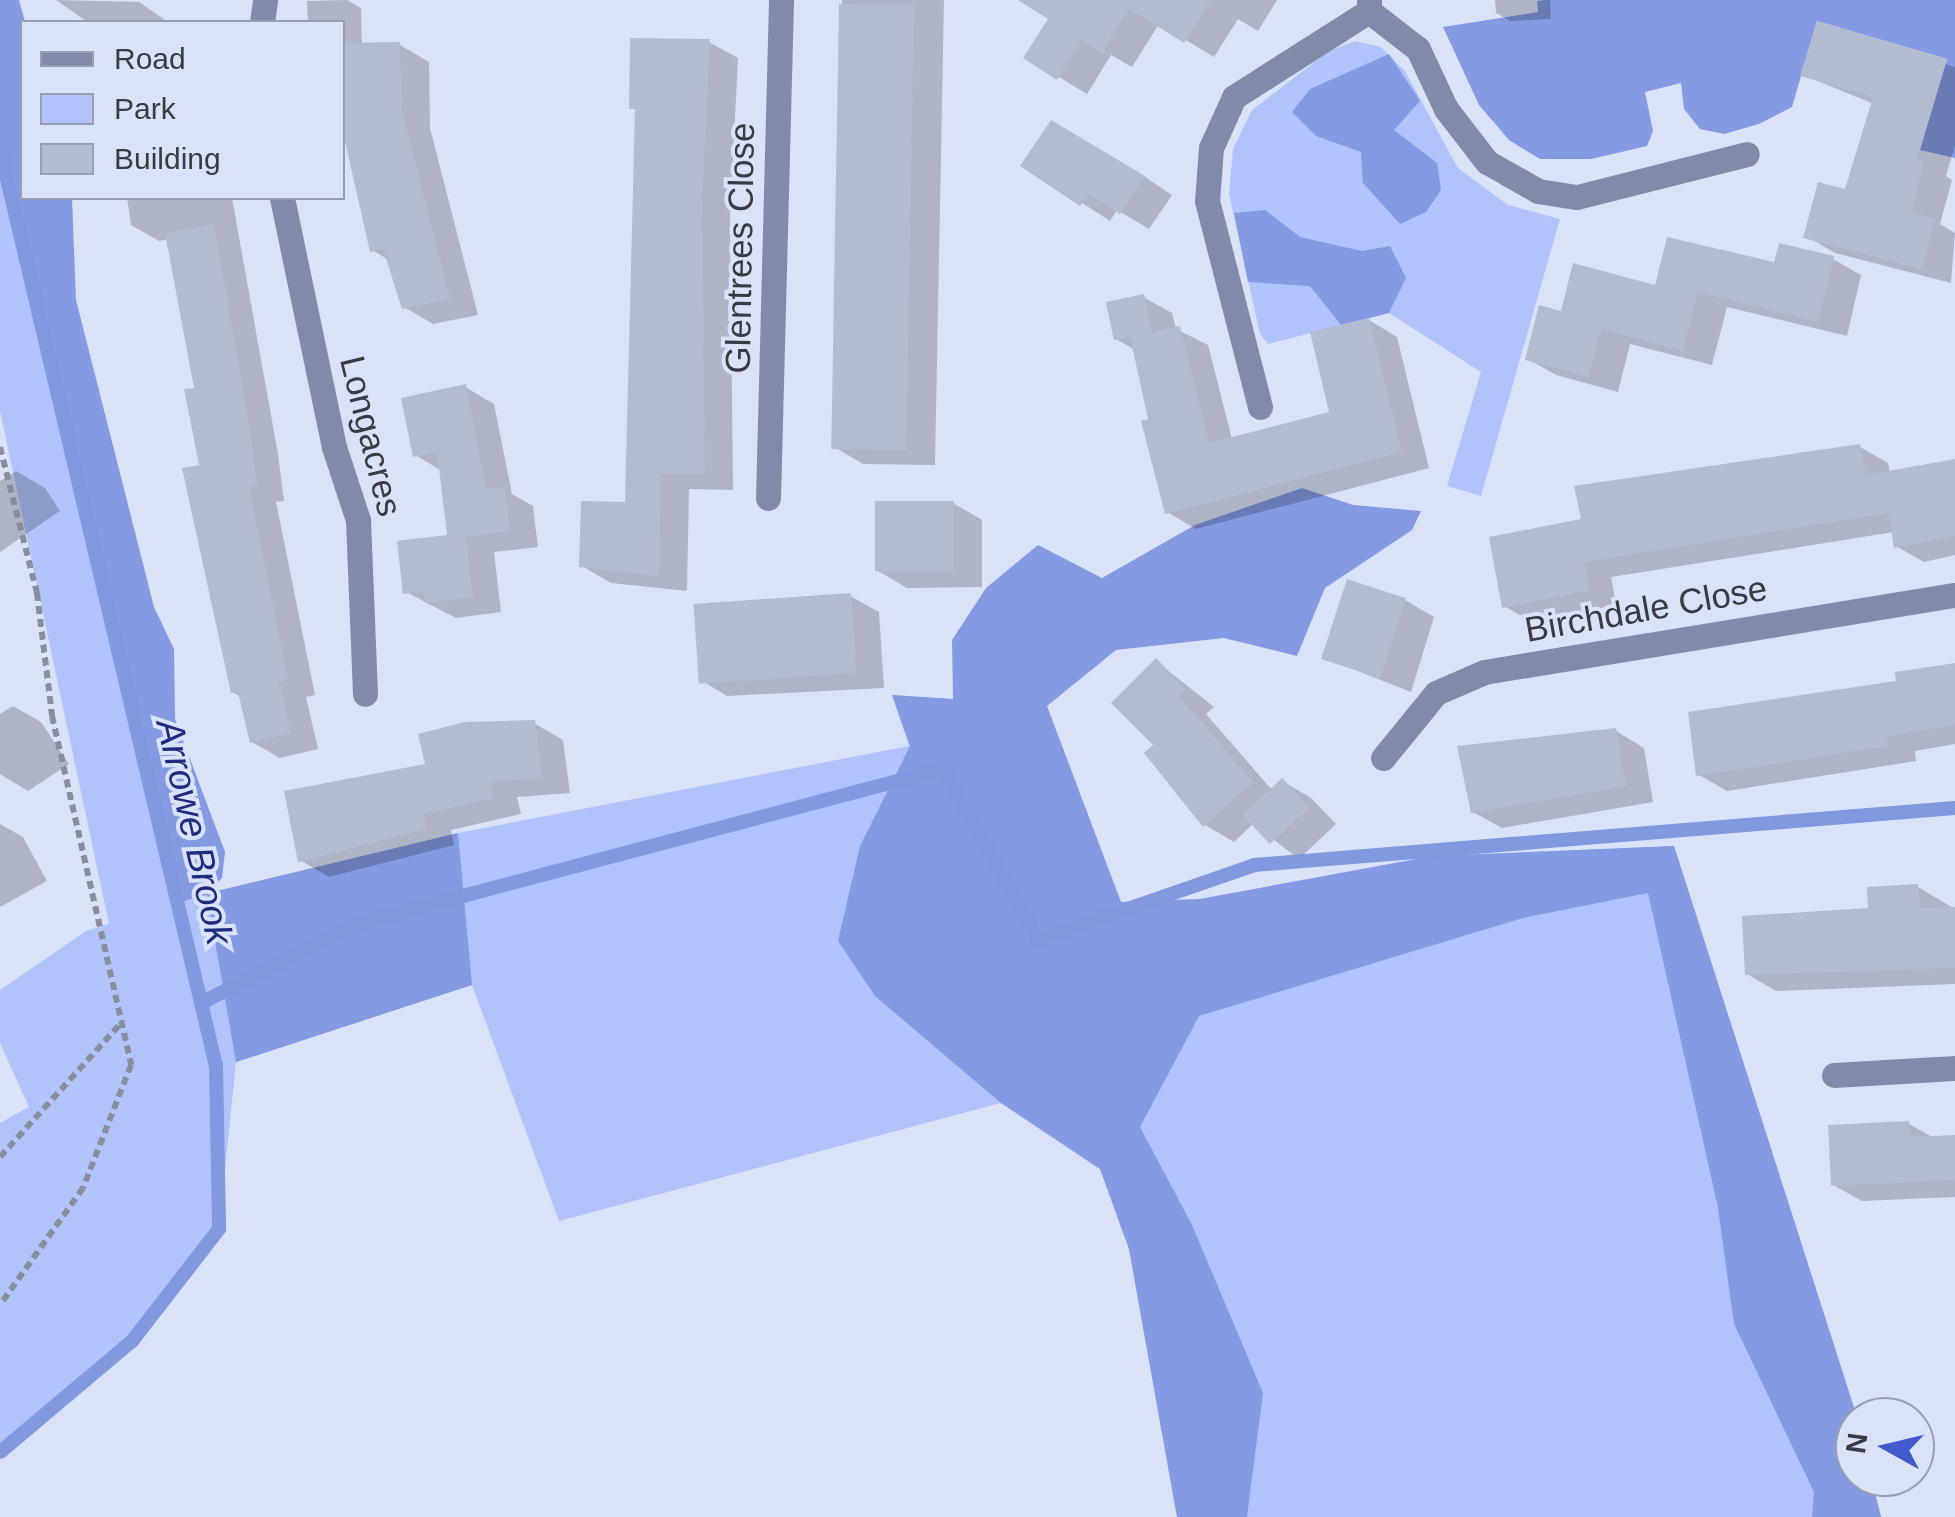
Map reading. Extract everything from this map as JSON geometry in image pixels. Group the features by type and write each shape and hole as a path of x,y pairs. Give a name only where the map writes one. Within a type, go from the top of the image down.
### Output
{"street":[{"name":"Glentrees Close","path":"768,498 781,0"},
{"path":"1260,406 1207,201 1211,148 1234,97 1369,6 1418,49 1446,109 1487,162 1538,191 1577,197 1747,154"},
{"name":"Longacres","path":"282,200 334,447 358,520 365,694"},
{"name":"Birchdale Close","path":"1383,758 1436,693 1484,672 1955,595"},
{"path":"1834,1074 1955,1068"}],"path":[{"path":"0,447 37,592 52,716 130,1064 82,1188 0,1305"},
{"path":"0,1157 121,1023"}],"green space":[{"path":"1355,41 1381,47 1405,71 1458,168 1508,205 1560,219 1481,496 1447,486 1481,372 1389,313 1268,344 1260,334 1229,194 1233,149 1252,110 1329,51"},
{"path":"0,149 177,903 458,833 909,746 892,695 1046,706 1121,902 1200,899 1433,856 1674,846 1851,1397 1835,1397 1835,1497 1876,1497 1881,1517 1177,1517 1129,1249 1100,1169 1001,1103 559,1221 472,985 236,1062 219,1229 132,1341 0,1452 0,1123 29,1107 0,1043 0,990 86,931 109,924 0,411"}],"shaded area":[{"path":"0,0 19,0 24,20 20,20 20,200 72,200 76,300 154,607 174,649 175,719 225,852 222,878 208,893 458,833 472,985 236,1062 207,895 177,903 0,149"},
{"path":"1955,0 1955,158 1920,150 1947,59 1817,21 1792,107 1759,124 1724,134 1700,129 1684,109 1681,83 1645,92 1653,131 1647,146 1591,159 1540,159 1509,140 1479,105 1443,27 1538,12 1537,1"},
{"path":"1389,54 1420,101 1394,130 1437,163 1441,190 1426,212 1400,224 1363,183 1361,152 1316,136 1292,112 1310,89"},
{"path":"1265,210 1300,237 1362,251 1390,246 1406,278 1389,313 1341,325 1310,286 1248,282 1234,213"},
{"path":"1302,488 1353,505 1421,511 1412,530 1325,588 1297,656 1224,638 1116,650 1047,706 1121,902 1200,899 1433,856 1674,846 1851,1397 1835,1397 1835,1497 1876,1497 1881,1517 1812,1517 1814,1492 1734,1324 1718,1208 1648,893 1523,918 1199,1016 1140,1127 1192,1225 1263,1393 1247,1517 1177,1517 1129,1249 1100,1169 1001,1103 875,996 838,941 860,846 910,746 892,695 953,699 952,640 986,588 1038,545 1102,578 1195,525"}],"building":[{"path":"1018,0 1211,0 1184,43 1130,9 1102,53 1082,40 1057,80 1023,58 1048,19"},
{"path":"839,4 914,5 906,450 831,449"},
{"path":"1817,21 1947,59 1917,159 1924,161 1911,212 1935,219 1922,269 1803,238 1818,182 1845,189 1873,97 1800,76"},
{"path":"630,38 710,39 702,201 705,474 661,474 659,576 579,567 581,501 625,502 635,109 629,109"},
{"path":"400,42 402,110 450,299 402,309 383,249 370,252 345,141 345,43"},
{"path":"1051,120 1145,176 1120,214 1089,194 1080,206 1020,166"},
{"path":"214,224 251,436 257,485 249,487 288,680 279,682 291,733 250,743 238,692 231,693 182,468 199,465 184,389 194,388 165,233"},
{"path":"1667,237 1774,262 1779,243 1834,256 1818,322 1698,292 1683,351 1601,329 1589,377 1525,360 1539,305 1561,311 1573,263 1655,285"},
{"path":"1144,294 1152,332 1114,340 1106,302"},
{"path":"1369,318 1402,452 1165,514 1141,421 1148,419 1130,337 1180,326 1209,443 1329,412 1310,332"},
{"path":"466,384 486,489 505,487 510,531 466,537 473,597 425,603 423,591 403,594 397,541 447,535 437,452 413,457 401,398"},
{"path":"1860,444 1866,475 1955,459 1955,536 1894,548 1888,513 1584,562 1590,590 1502,608 1489,537 1581,519 1574,486"},
{"path":"875,501 954,501 954,571 875,571"},
{"path":"1347,579 1406,598 1380,678 1321,659"},
{"path":"851,593 857,673 699,684 693,604"},
{"path":"1156,658 1186,689 1179,696 1253,782 1203,827 1144,753 1153,745 1111,703"},
{"path":"1955,663 1955,725 1887,736 1889,746 1696,776 1688,712 1896,681 1895,672"},
{"path":"535,720 542,778 490,782 494,798 423,814 426,829 298,862 284,791 425,764 418,734 465,722"},
{"path":"1616,728 1626,786 1471,813 1457,746"},
{"path":"1282,778 1309,807 1270,844 1243,815"},
{"path":"1918,884 1920,908 1955,907 1955,968 1745,975 1742,916 1868,908 1867,887"},
{"path":"1909,1121 1910,1137 1955,1135 1955,1180 1831,1186 1828,1125"}],"waterway":[{"name":"Arrowe Brook","path":"0,149 216,1066 219,1229 132,1341 0,1452"},
{"path":"201,1003 357,924 943,769 1038,940 1254,865 1955,808"}]}
